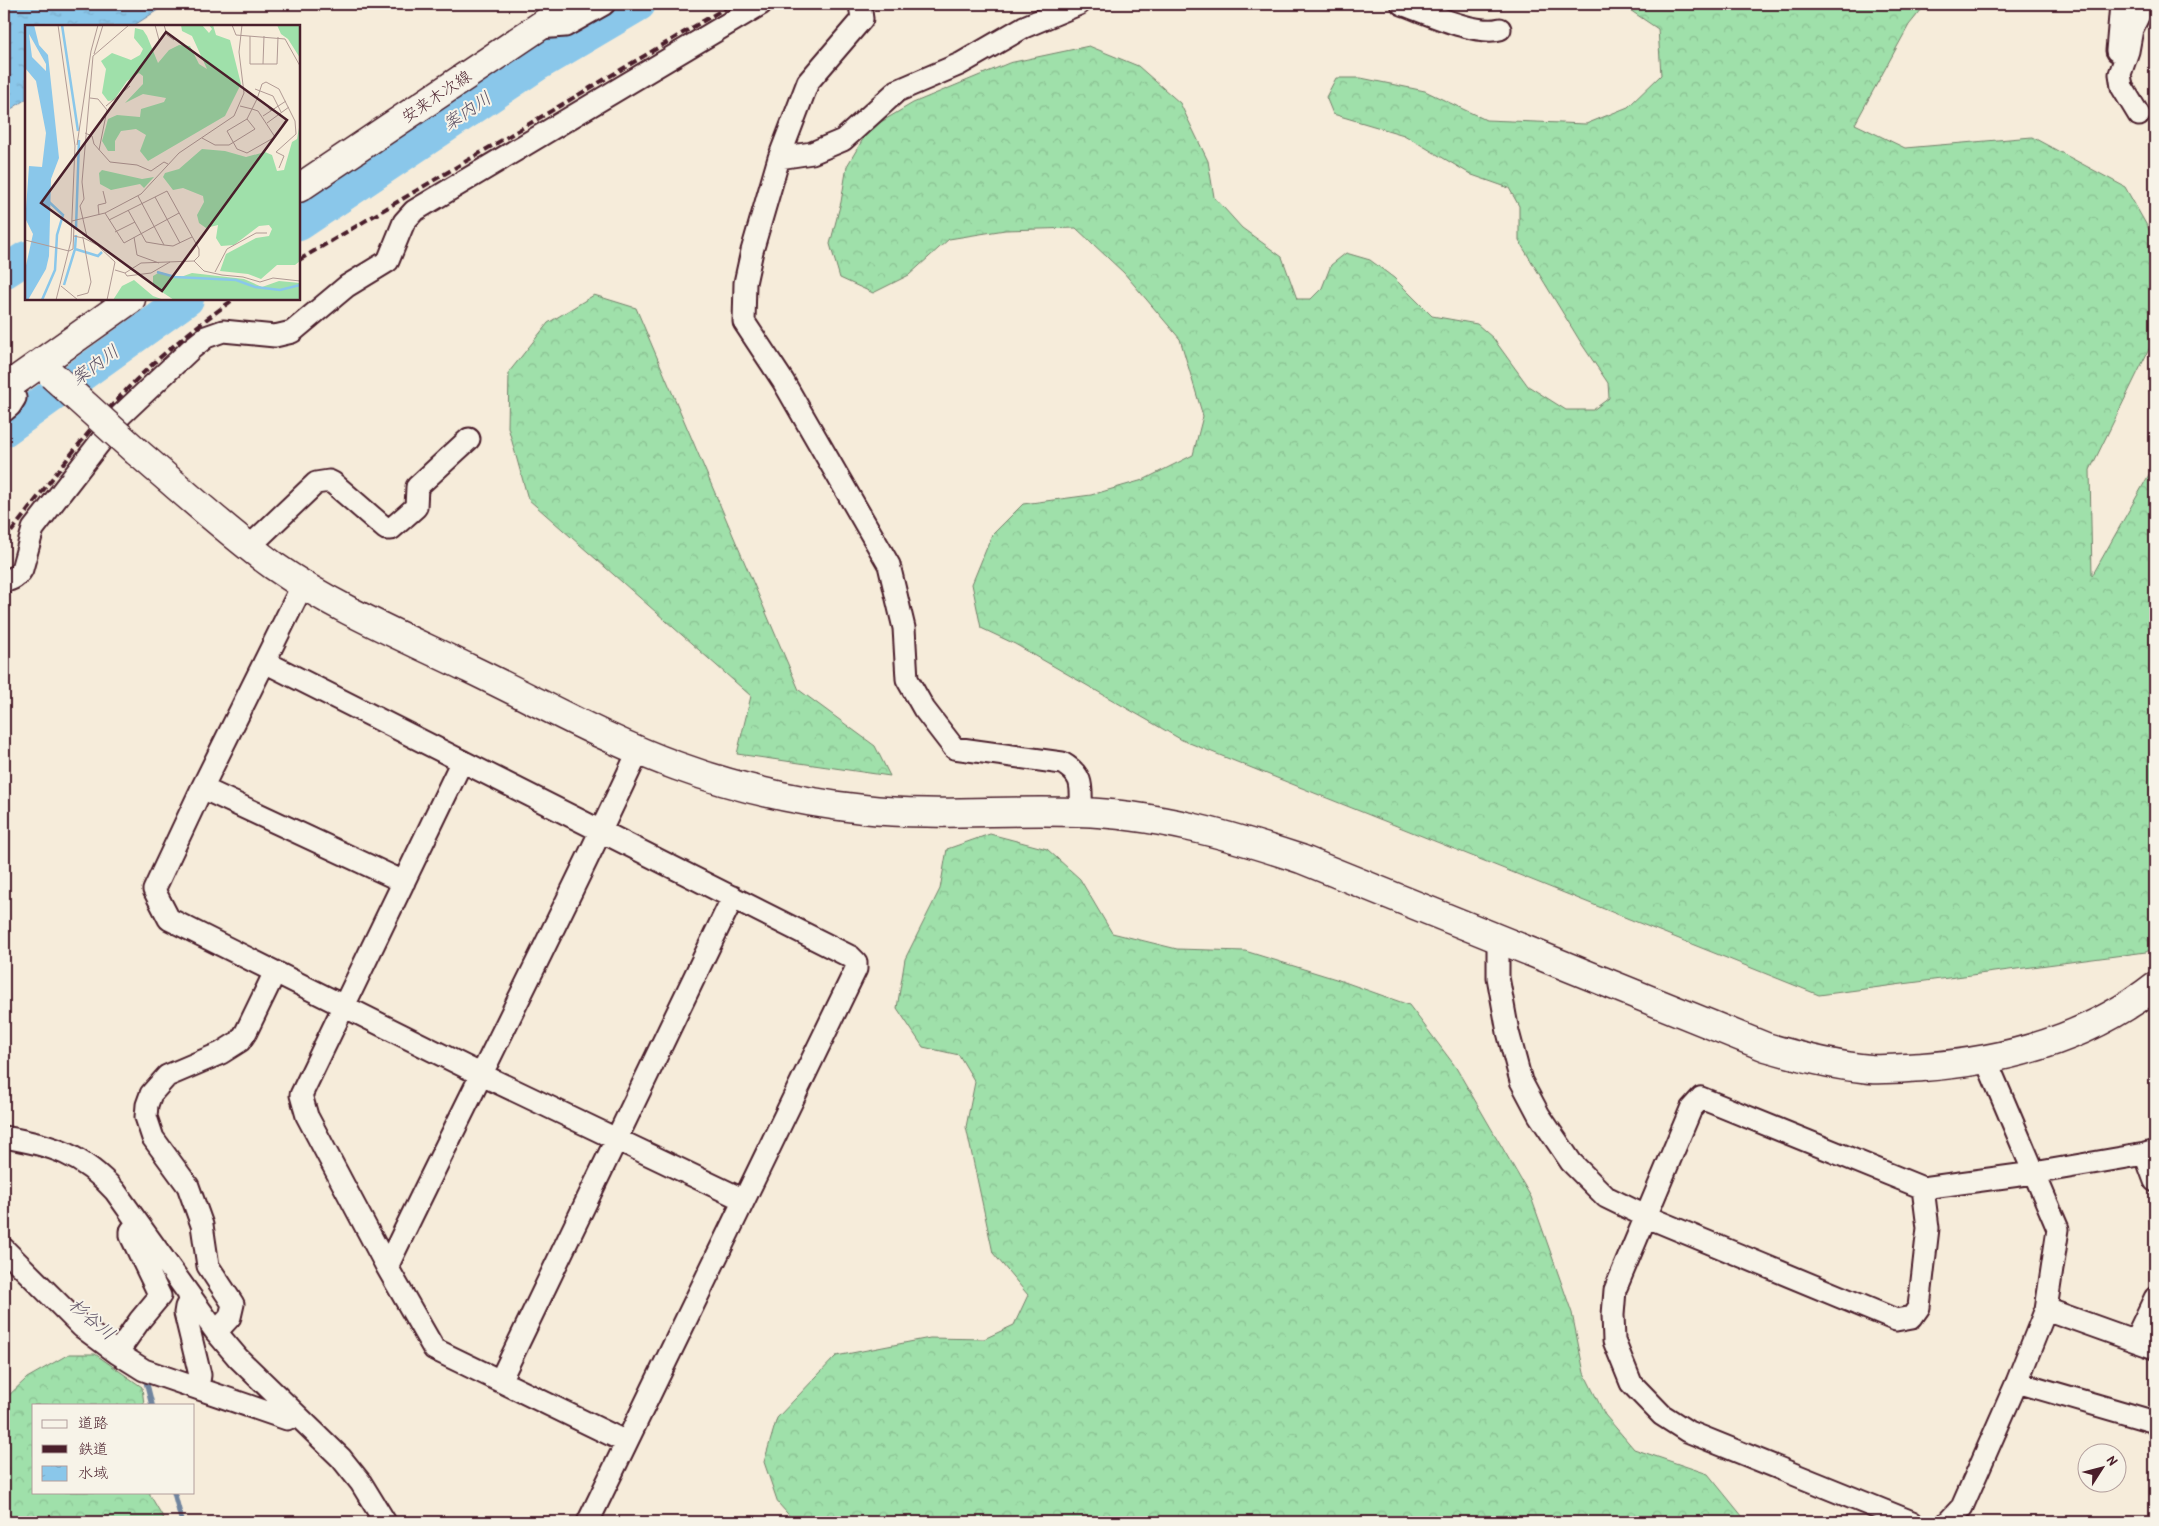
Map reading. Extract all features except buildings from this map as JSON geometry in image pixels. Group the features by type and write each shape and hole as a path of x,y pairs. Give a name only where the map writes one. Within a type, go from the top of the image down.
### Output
{"street":[{"name":"安来木次線","path":"300,187 573,4"},
{"path":"538,28 565,26 604,4"},
{"path":"4,581 14,578 19,574 33,529 121,415 206,337 216,332 230,330 275,336 292,332 347,286 388,261 404,222 414,211 761,4"},
{"path":"860,4 862,19 808,82 779,158 752,251 745,283 744,322 783,381 889,565 904,628 907,679 924,710 954,748 1062,763 1073,769 1079,776 1081,786 1081,812"},
{"path":"779,158 812,153 843,140 897,91 960,64 1024,27 1079,4"},
{"path":"1402,4 1457,24 1487,30 1500,28"},
{"path":"2120,74 2114,69 2114,65 2121,4"},
{"path":"2139,115 2122,87 2120,74 2128,51 2132,29 2144,4"},
{"path":"5,395 46,369 130,300"},
{"path":"46,369 137,452 249,547 303,584 369,621 639,750 716,779 759,792 816,803 865,809 930,812 1081,812 1141,817 1233,836 1301,859 1766,1047 1803,1058 1869,1069 1940,1066 1986,1060 2054,1042 2122,1008 2155,986"},
{"path":"249,547 316,484 324,481 333,483 386,529 391,529 416,507 417,487 469,439"},
{"path":"303,584 154,890 169,920 480,1074 744,1200"},
{"path":"265,662 733,897 851,957 856,962 856,969 588,1522"},
{"path":"387,1267 639,750"},
{"path":"462,761 301,1095 307,1116 387,1267 434,1349 626,1442"},
{"path":"202,788 404,882"},
{"path":"500,1381 733,897"},
{"path":"1498,939 1498,977 1508,1032 1521,1081 1539,1115 1571,1162 1606,1197 1645,1216 1896,1320 1912,1317 1919,1307 1928,1228 1923,1188"},
{"path":"216,1332 230,1317 233,1304 208,1266 202,1225 188,1186 153,1138 146,1117 147,1106 151,1094 167,1076 221,1053 240,1041 275,972"},
{"path":"1948,1522 1962,1507 2017,1382 2046,1309 2058,1229 1986,1060"},
{"path":"1912,1522 1687,1430 1662,1415 1632,1383 1614,1341 1613,1315 1615,1290 1691,1108 1701,1098 1923,1188 2034,1173 2150,1152 2155,1180"},
{"path":"4,1137 54,1148 72,1156 103,1178 216,1332 238,1358 341,1458 385,1522"},
{"path":"118,1353 140,1320 160,1296 131,1236 131,1231 137,1224"},
{"path":"4,1250 82,1327 144,1370 287,1419 295,1414"},
{"path":"191,1298 185,1313 200,1375 198,1388"},
{"path":"2136,1340 2155,1298"},
{"path":"2046,1309 2155,1348"},
{"path":"2017,1382 2155,1422"}],"green space":[{"path":"1621,4 1926,4 1909,25 1855,124 1905,148 2032,137 2125,187 2155,240 2155,337 2090,470 2092,576 2155,464 2155,947 2146,952 1819,995 1182,740 1015,644 981,628 972,584 992,535 1023,504 1091,495 1143,480 1193,455 1203,416 1180,339 1124,273 1076,228 1005,230 949,239 909,275 873,293 840,278 830,244 841,202 847,166 869,129 913,103 1009,63 1089,46 1138,66 1180,103 1208,161 1214,197 1242,228 1282,257 1297,299 1311,299 1322,288 1331,265 1346,253 1370,260 1394,278 1432,316 1477,324 1493,338 1528,386 1566,410 1593,410 1609,398 1608,383 1583,346 1519,241 1519,206 1509,188 1472,175 1404,135 1333,114 1326,97 1336,78 1361,78 1425,91 1486,120 1586,124 1628,107 1661,75 1658,29"},
{"path":"594,295 636,308 799,690 875,746 890,776 737,754 751,696 528,499 508,427 509,372 548,323"},
{"path":"990,834 1047,849 1080,879 1112,933 1177,949 1245,951 1336,979 1409,1005 1455,1066 1531,1197 1572,1313 1584,1373 1605,1415 1634,1449 1708,1474 1747,1522 795,1522 778,1503 764,1462 777,1418 836,1356 930,1338 984,1339 1014,1325 1028,1295 993,1253 966,1127 975,1082 959,1055 923,1047 897,1008 905,959 940,889 947,849"},
{"path":"69,1354 95,1354 142,1387 144,1404 32,1404 32,1494 150,1494 166,1522 4,1522 4,1400 27,1378"}],"water":[{"path":"4,4 167,4 135,25 25,25 25,100 4,114"}],"waterway":[{"name":"案内川","path":"300,223 539,63 639,4"},
{"path":"4,272 25,259"},
{"name":"案内川","path":"4,430 186,300"},
{"name":"杉谷川","path":"142,1378 146,1381 152,1404"},
{"name":"杉谷川","path":"175,1494 182,1522"}],"railway":[{"path":"300,259 732,4"},
{"path":"4,541 83,439 117,400 146,370 170,349 233,300"}]}
